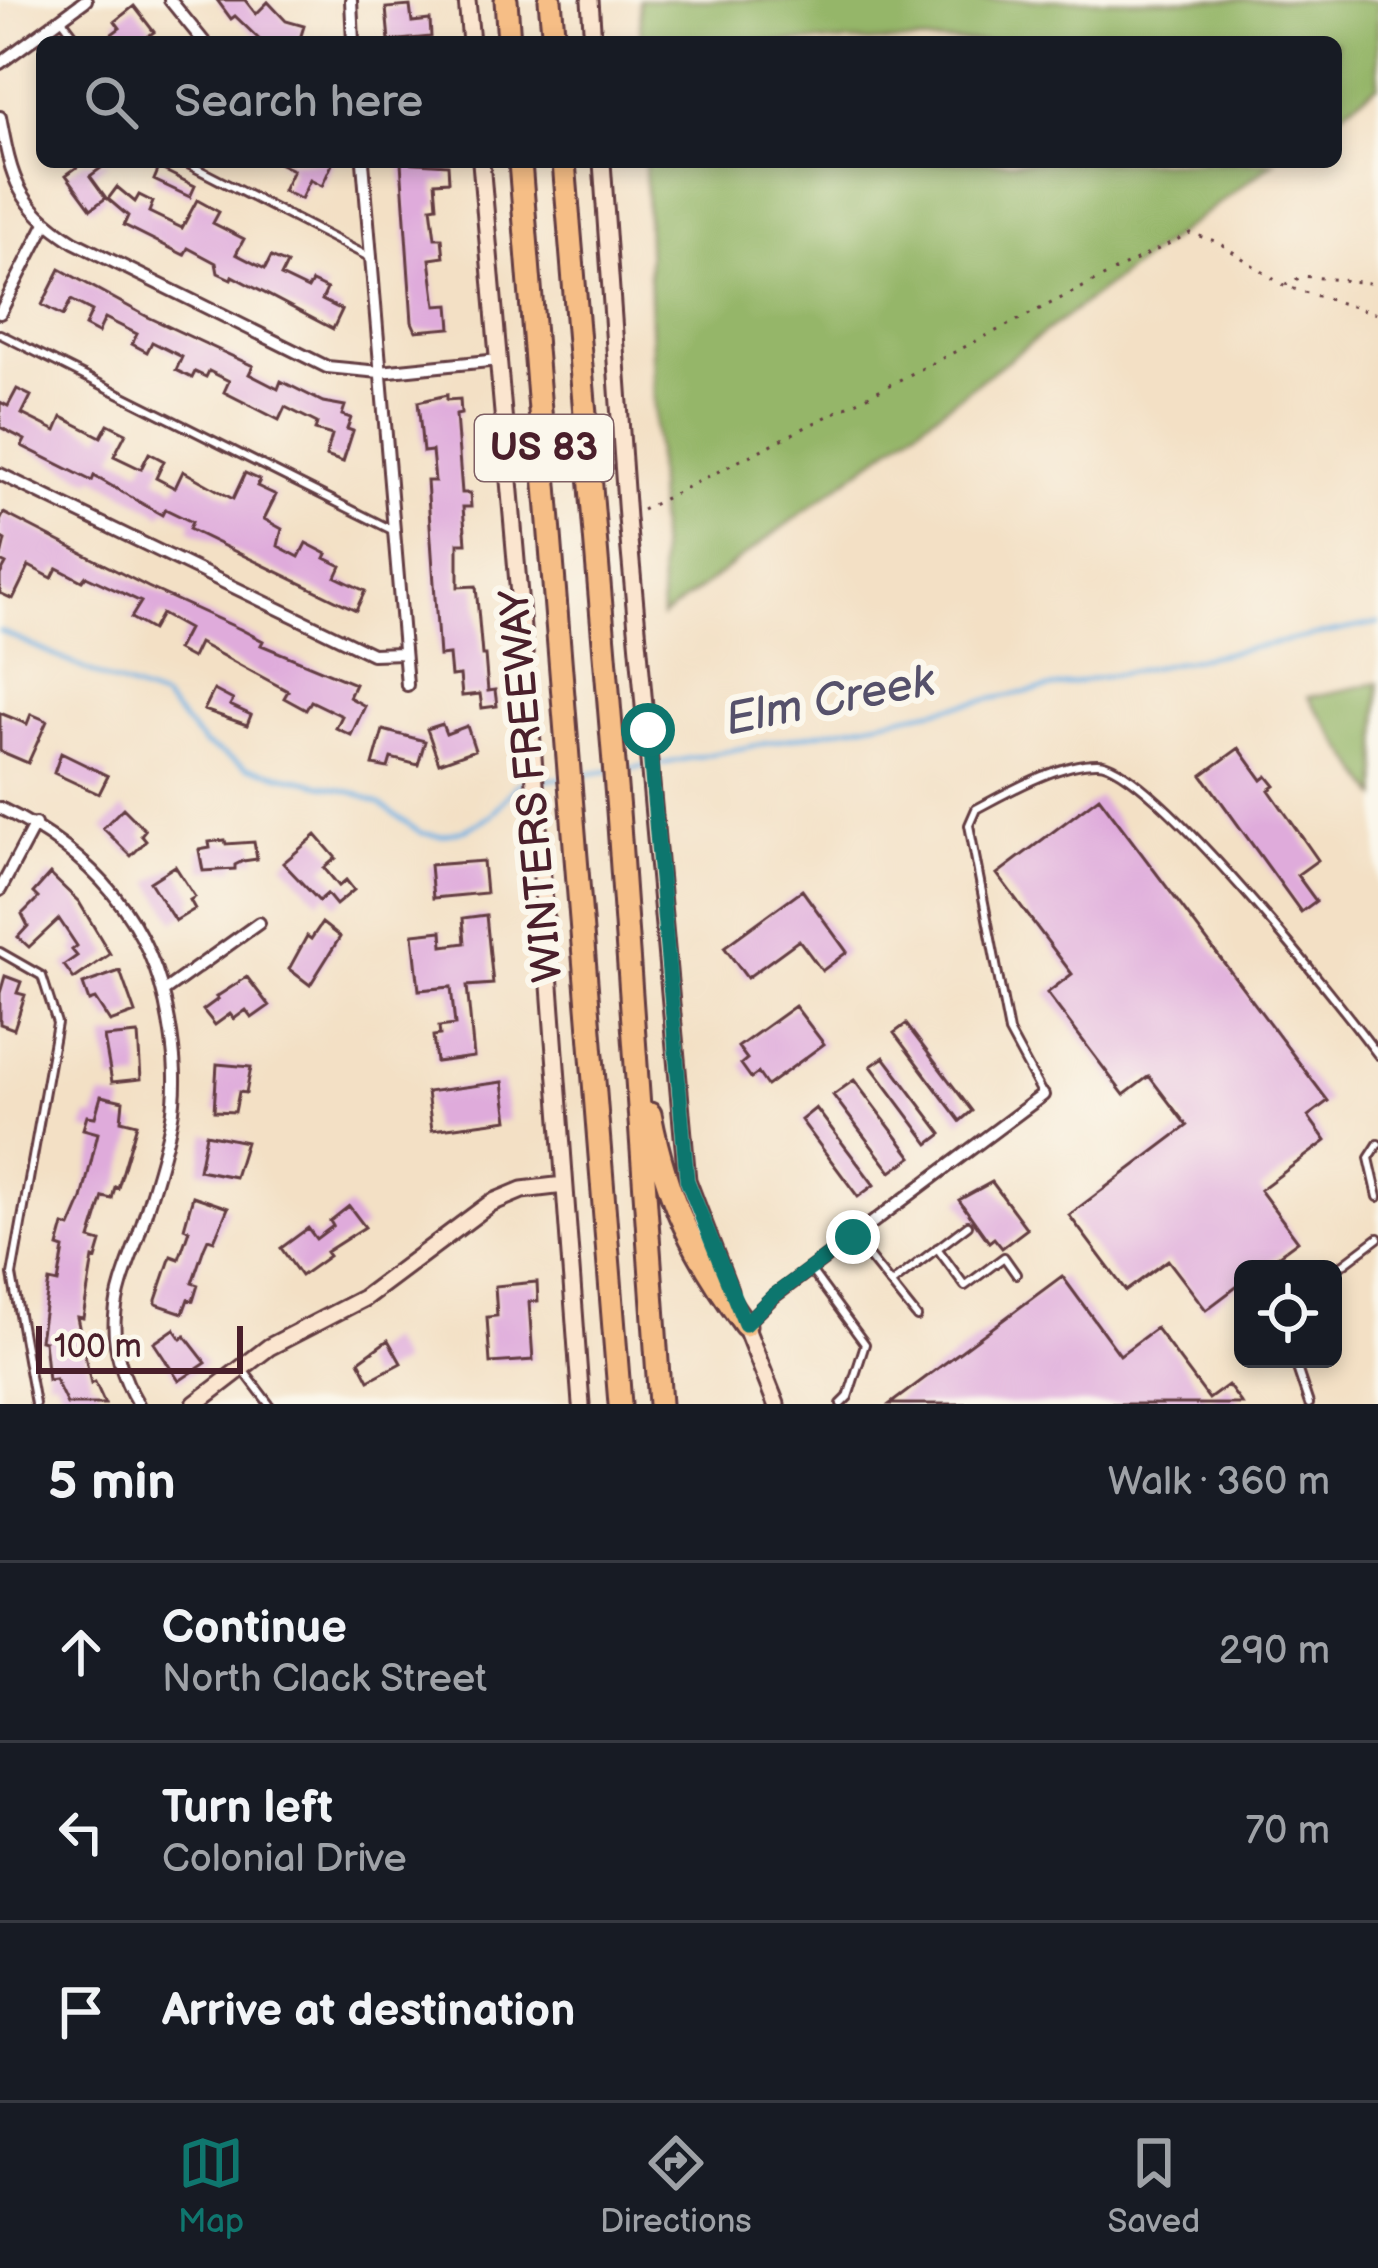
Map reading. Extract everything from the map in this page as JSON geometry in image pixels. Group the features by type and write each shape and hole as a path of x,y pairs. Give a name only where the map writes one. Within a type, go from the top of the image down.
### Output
{"highway":[{"path":"506,0 509,36"},
{"path":"551,0 553,36"},
{"name":"WINTERS FREEWAY","path":"521,168 620,1404"},
{"name":"WINTERS FREEWAY","path":"564,168 618,811 660,1404"},
{"path":"634,1040 654,1138 674,1205 701,1266 745,1324"}],"main road":[{"path":"467,0 470,36"},
{"path":"590,0 593,36"},
{"path":"482,168 538,817 581,1404"},
{"path":"602,168 627,518 687,1180 776,1404"},
{"path":"195,1404 269,1347 364,1298 491,1202 522,1190 564,1185"}],"street":[{"path":"37,36 86,0"},
{"path":"170,0 200,36"},
{"path":"351,0 353,36"},
{"path":"0,63 36,36"},
{"path":"0,117 11,178 46,224 327,368 380,372 499,360"},
{"path":"364,168 407,686"},
{"path":"0,313 46,224"},
{"path":"0,474 372,654 403,652"},
{"path":"0,808 35,824 99,874 121,898 142,934 164,991 176,1063 172,1119 114,1318 126,1384 138,1404"},
{"path":"0,890 35,824"},
{"path":"164,991 259,923"},
{"path":"745,1324 810,1269 1043,1095"}],"lane":[{"path":"61,18 74,36"},
{"path":"196,168 371,258"},
{"path":"0,334 395,532"},
{"path":"1043,1095 1009,1032 970,825 976,809 989,802 1063,770 1100,762 1128,774 1146,789 1217,862 1309,966 1378,1054"},
{"path":"0,952 41,976 57,1023 12,1275 35,1404"},
{"path":"1378,1144 1369,1158 1378,1197"},
{"path":"892,1282 968,1225"},
{"path":"853,1237 917,1317"},
{"path":"1342,1265 1378,1238"},
{"path":"938,1248 965,1286 1004,1257 1016,1274"},
{"path":"810,1269 865,1344 848,1397 841,1404"},
{"path":"242,1368 269,1404"},
{"path":"1297,1368 1309,1404"}],"path":[{"path":"627,518 1190,233 1219,242 1284,286 1378,314"},
{"path":"1284,286 1303,276 1378,284"}],"green space":[{"path":"639,0 1378,0 1378,85 1342,112 1342,36 641,36"},
{"path":"645,168 1266,168 662,617"},
{"path":"1378,683 1378,797 1308,697"}],"building":[{"path":"217,0 245,0 256,14 268,2 286,21 304,26 301,36 256,36 235,16 231,19"},
{"path":"134,6 154,32 109,36 120,28 115,21"},
{"path":"410,6 412,22 430,20 431,36 389,36 386,8"},
{"path":"76,168 101,168 90,176 106,198 91,209 66,175"},
{"path":"159,168 195,186 190,197 154,180"},
{"path":"289,168 330,168 322,186 310,180 301,199 283,191 293,170"},
{"path":"401,168 448,168 449,181 435,182 437,206 431,207 435,238 442,238 444,257 430,259 436,306 449,305 451,328 416,331"},
{"path":"117,187 135,202 139,195 153,202 149,212 182,228 197,200 219,212 213,223 244,239 236,254 265,269 271,257 287,264 281,276 308,289 312,282 327,289 322,300 342,310 333,329 218,273 216,263 188,248 184,255 124,225 128,216 108,199"},
{"path":"60,269 253,366 249,374 278,389 281,381 323,402 345,406 342,415 351,418 347,429 353,431 343,462 326,456 332,435 315,430 317,423 285,407 279,420 224,392 229,381 209,371 206,377 195,372 192,378 176,370 182,357 152,342 147,352 132,344 137,334 105,318 98,333 85,326 92,311 71,300 63,316 42,305"},
{"path":"17,389 31,396 22,414 56,431 62,417 101,437 108,424 126,433 114,456 141,469 149,453 164,461 156,478 175,488 183,471 233,499 245,473 260,480 257,486 276,495 264,519 282,529 278,546 299,557 306,543 327,554 325,558 341,566 336,577 365,591 356,610 189,529 192,522 165,509 162,515 94,476 92,481 22,446 25,440 0,427 0,402 8,406"},
{"path":"447,395 447,400 460,399 461,414 456,415 462,493 470,493 471,507 463,507 466,543 458,543 458,587 476,586 488,691 495,690 497,706 482,708 480,694 462,696 460,675 451,676 449,655 439,656 427,481 435,481 432,451 423,452 418,402"},
{"path":"4,513 240,629 263,641 261,645 355,684 349,697 365,706 351,735 336,728 342,716 311,701 306,710 284,698 288,691 199,643 192,658 177,650 188,629 161,614 152,630 131,618 141,602 86,576 82,581 57,568 52,578 29,566 13,599 0,593 0,575 6,564 0,561"},
{"path":"214,690 251,715 247,725 204,710"},
{"path":"0,713 27,724 31,714 47,721 28,763 0,751"},
{"path":"442,724 446,734 467,726 475,750 439,763 427,729"},
{"path":"383,730 425,741 418,765 391,758 388,768 373,765"},
{"path":"1239,748 1262,780 1267,776 1275,786 1269,790 1318,860 1297,875 1316,901 1301,912 1202,775"},
{"path":"61,753 108,776 99,794 54,773"},
{"path":"1099,797 1328,1101 1308,1116 1326,1141 1260,1190 1298,1241 1272,1260 1234,1260 1234,1289 1206,1310 1168,1260 1126,1291 1069,1215 1187,1126 1149,1076 1124,1095 1047,993 1072,974 997,874"},
{"path":"123,808 145,830 141,835 146,841 131,856 103,828"},
{"path":"316,835 336,858 324,868 339,886 346,880 354,890 336,905 327,894 319,901 283,863"},
{"path":"225,840 226,844 254,842 257,859 243,861 235,869 203,871 199,850 210,848 209,842"},
{"path":"483,861 486,893 433,898 430,865"},
{"path":"175,866 195,897 190,900 195,909 175,921 150,882"},
{"path":"50,874 79,902 110,954 74,979 64,965 77,956 72,950 77,946 59,919 29,947 18,937 28,926 22,914 38,898 33,893"},
{"path":"802,890 847,952 822,971 799,940 747,978 724,947"},
{"path":"486,915 493,984 467,986 474,1057 436,1062 433,1036 440,1035 439,1027 455,1025 451,987 419,990 413,934 442,931 443,946 465,943 463,918"},
{"path":"322,923 340,937 310,985 289,969 307,936 311,939"},
{"path":"120,971 135,1013 110,1022 95,999 89,1001 83,984"},
{"path":"5,976 21,982 17,993 25,995 14,1029 0,1024"},
{"path":"247,977 269,1006 252,1018 246,1010 215,1025 203,1010"},
{"path":"795,1006 824,1044 767,1086 758,1073 751,1078 741,1064 747,1059 738,1047"},
{"path":"906,1024 972,1111 960,1121 894,1033"},
{"path":"138,1034 141,1079 112,1082 104,1037"},
{"path":"884,1057 942,1134 929,1144 871,1066"},
{"path":"217,1064 251,1067 246,1093 239,1092 235,1112 214,1111"},
{"path":"854,1080 912,1157 891,1172 833,1095"},
{"path":"503,1082 508,1120 432,1130 427,1092"},
{"path":"101,1096 123,1101 121,1120 137,1124 118,1188 112,1199 103,1197 90,1239 101,1242 93,1258 83,1318 77,1317 91,1384 95,1382 105,1404 67,1404 55,1379 48,1380 44,1341 40,1340 49,1281 58,1283 64,1249 58,1247 64,1225 70,1227 82,1199 98,1133 83,1129 87,1116 95,1117"},
{"path":"816,1108 874,1185 858,1197 801,1120"},
{"path":"206,1134 246,1142 235,1177 199,1170"},
{"path":"992,1182 1027,1229 1002,1248 994,1238 989,1242 959,1200"},
{"path":"193,1196 228,1208 214,1241 208,1239 204,1248 192,1283 198,1285 193,1301 188,1299 183,1313 156,1304 156,1300 171,1256 179,1259"},
{"path":"349,1206 365,1227 326,1252 329,1256 301,1276 281,1248 308,1228 316,1239"},
{"path":"1062,1276 1120,1355 1156,1328 1209,1399 1228,1385 1242,1404 890,1404"},
{"path":"537,1282 538,1301 529,1302 533,1360 490,1363 487,1317 497,1316 495,1286"},
{"path":"174,1329 206,1363 179,1381 154,1343"},
{"path":"388,1340 401,1363 369,1380 359,1361"}],"waterway":[{"name":"Elm Creek","path":"656,765 1378,623"},
{"name":"Elm Creek","path":"0,631 163,699 204,744 247,767 355,793 421,833 441,836 467,829 491,816 517,784 562,778"},
{"name":"Elm Creek","path":"621,770 645,766"},
{"name":"Elm Creek","path":"579,775 609,771"}],"route":[{"path":"648,730 687,1180 745,1324 772,1297 853,1237"}]}
